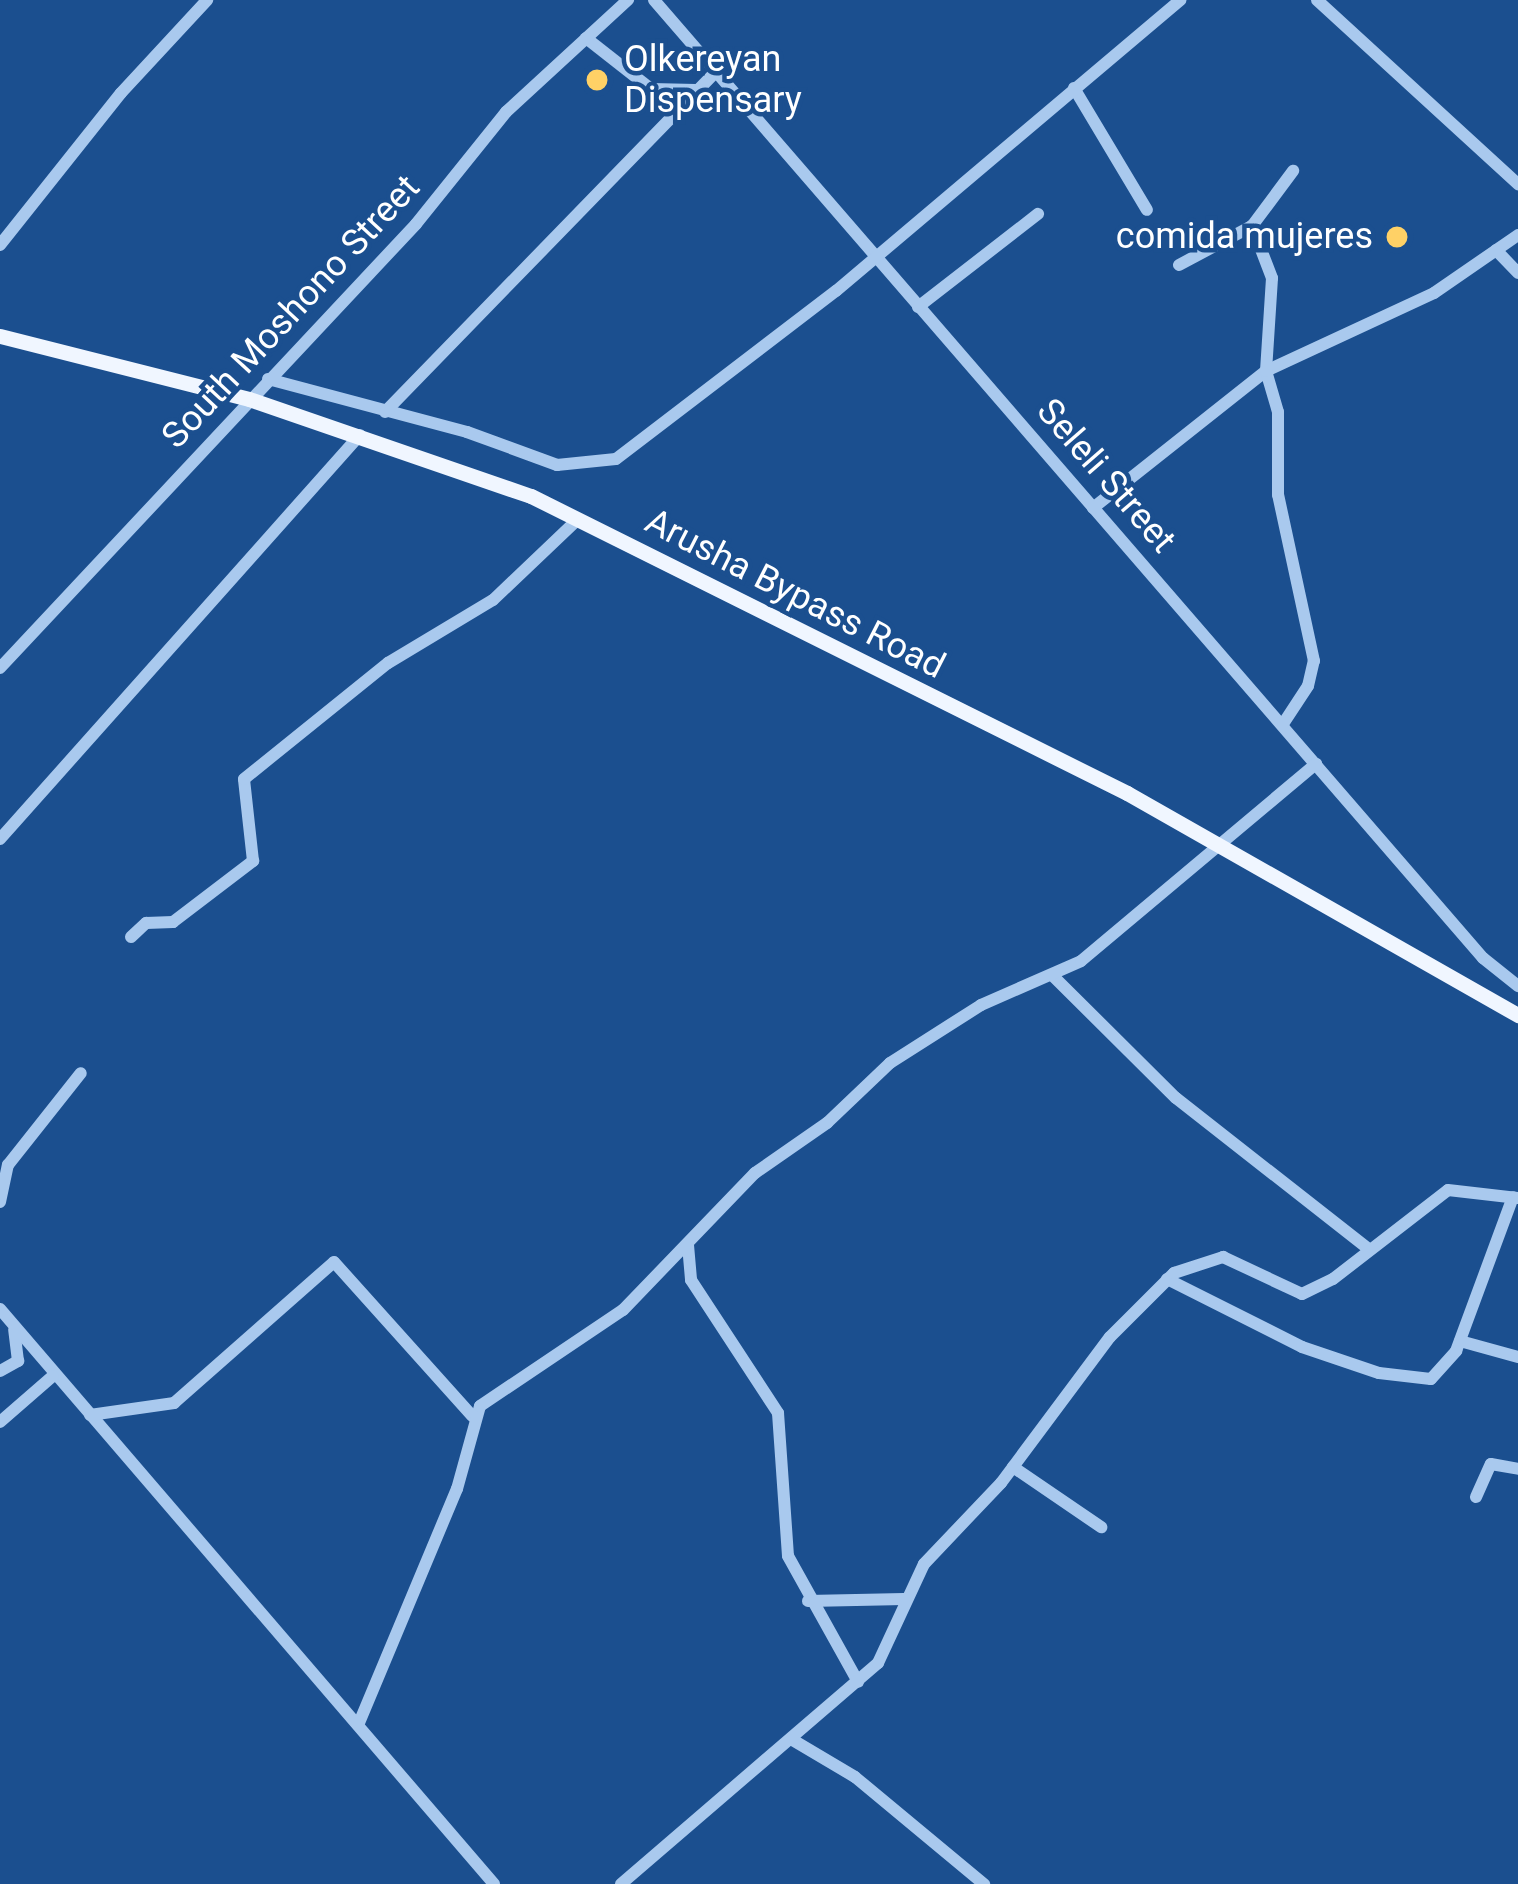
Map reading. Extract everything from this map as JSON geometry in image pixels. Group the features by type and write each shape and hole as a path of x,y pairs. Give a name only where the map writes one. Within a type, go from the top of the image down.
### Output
{"main road":[{"name":"Arusha Bypass Road","path":"0,336 249,399 487,476 1218,843 1518,1016"}],"street":[{"path":"0,244 207,0"},
{"name":"South Moshono Street","path":"0,668 426,213 506,112 628,0"},
{"name":"Seleli Street","path":"654,0 713,75 1491,967 1518,986"},
{"path":"268,379 557,465 608,462 689,407 1180,0"},
{"path":"1317,0 1518,184"},
{"path":"586,38 651,89 696,90"},
{"path":"385,412 713,75"},
{"path":"1074,88 1147,210"},
{"path":"1179,265 1252,226 1293,171"},
{"path":"918,308 1039,214"},
{"path":"1252,226 1272,278 1266,371 1278,412 1278,495 1314,662 1308,686 1282,724"},
{"path":"1093,508 1266,371 1434,293 1518,235"},
{"path":"1496,250 1518,273"},
{"path":"0,839 361,434"},
{"path":"131,938 146,923 173,922 253,861 244,779 388,663 493,600 578,519"},
{"path":"359,1723 458,1490 472,1416 623,1310 755,1173 827,1124 890,1063 981,1005 1053,976 1316,764"},
{"path":"1053,976 1176,1098 1370,1250"},
{"path":"0,1202 10,1163 81,1073"},
{"path":"621,1884 858,1682 886,1652 904,1599 934,1550 1013,1467 1110,1336 1167,1279 1223,1257 1302,1294 1450,1189 1515,1197 1460,1341 1436,1377 1379,1373 1269,1333 1167,1279"},
{"path":"688,1244 691,1280 778,1413 782,1528 808,1601 858,1682"},
{"path":"90,1415 174,1403 334,1262 472,1416"},
{"path":"0,1310 494,1884"},
{"path":"0,1371 18,1360 13,1327"},
{"path":"1460,1341 1518,1357"},
{"path":"0,1422 53,1376"},
{"path":"1476,1496 1491,1464 1518,1469"},
{"path":"1013,1467 1101,1527"},
{"path":"808,1601 904,1599"},
{"path":"791,1738 855,1777 984,1884"}],"place":[{"name":"Olkereyan Dispensary","path":"597,80"},
{"name":"comida mujeres","path":"1397,237"}]}
